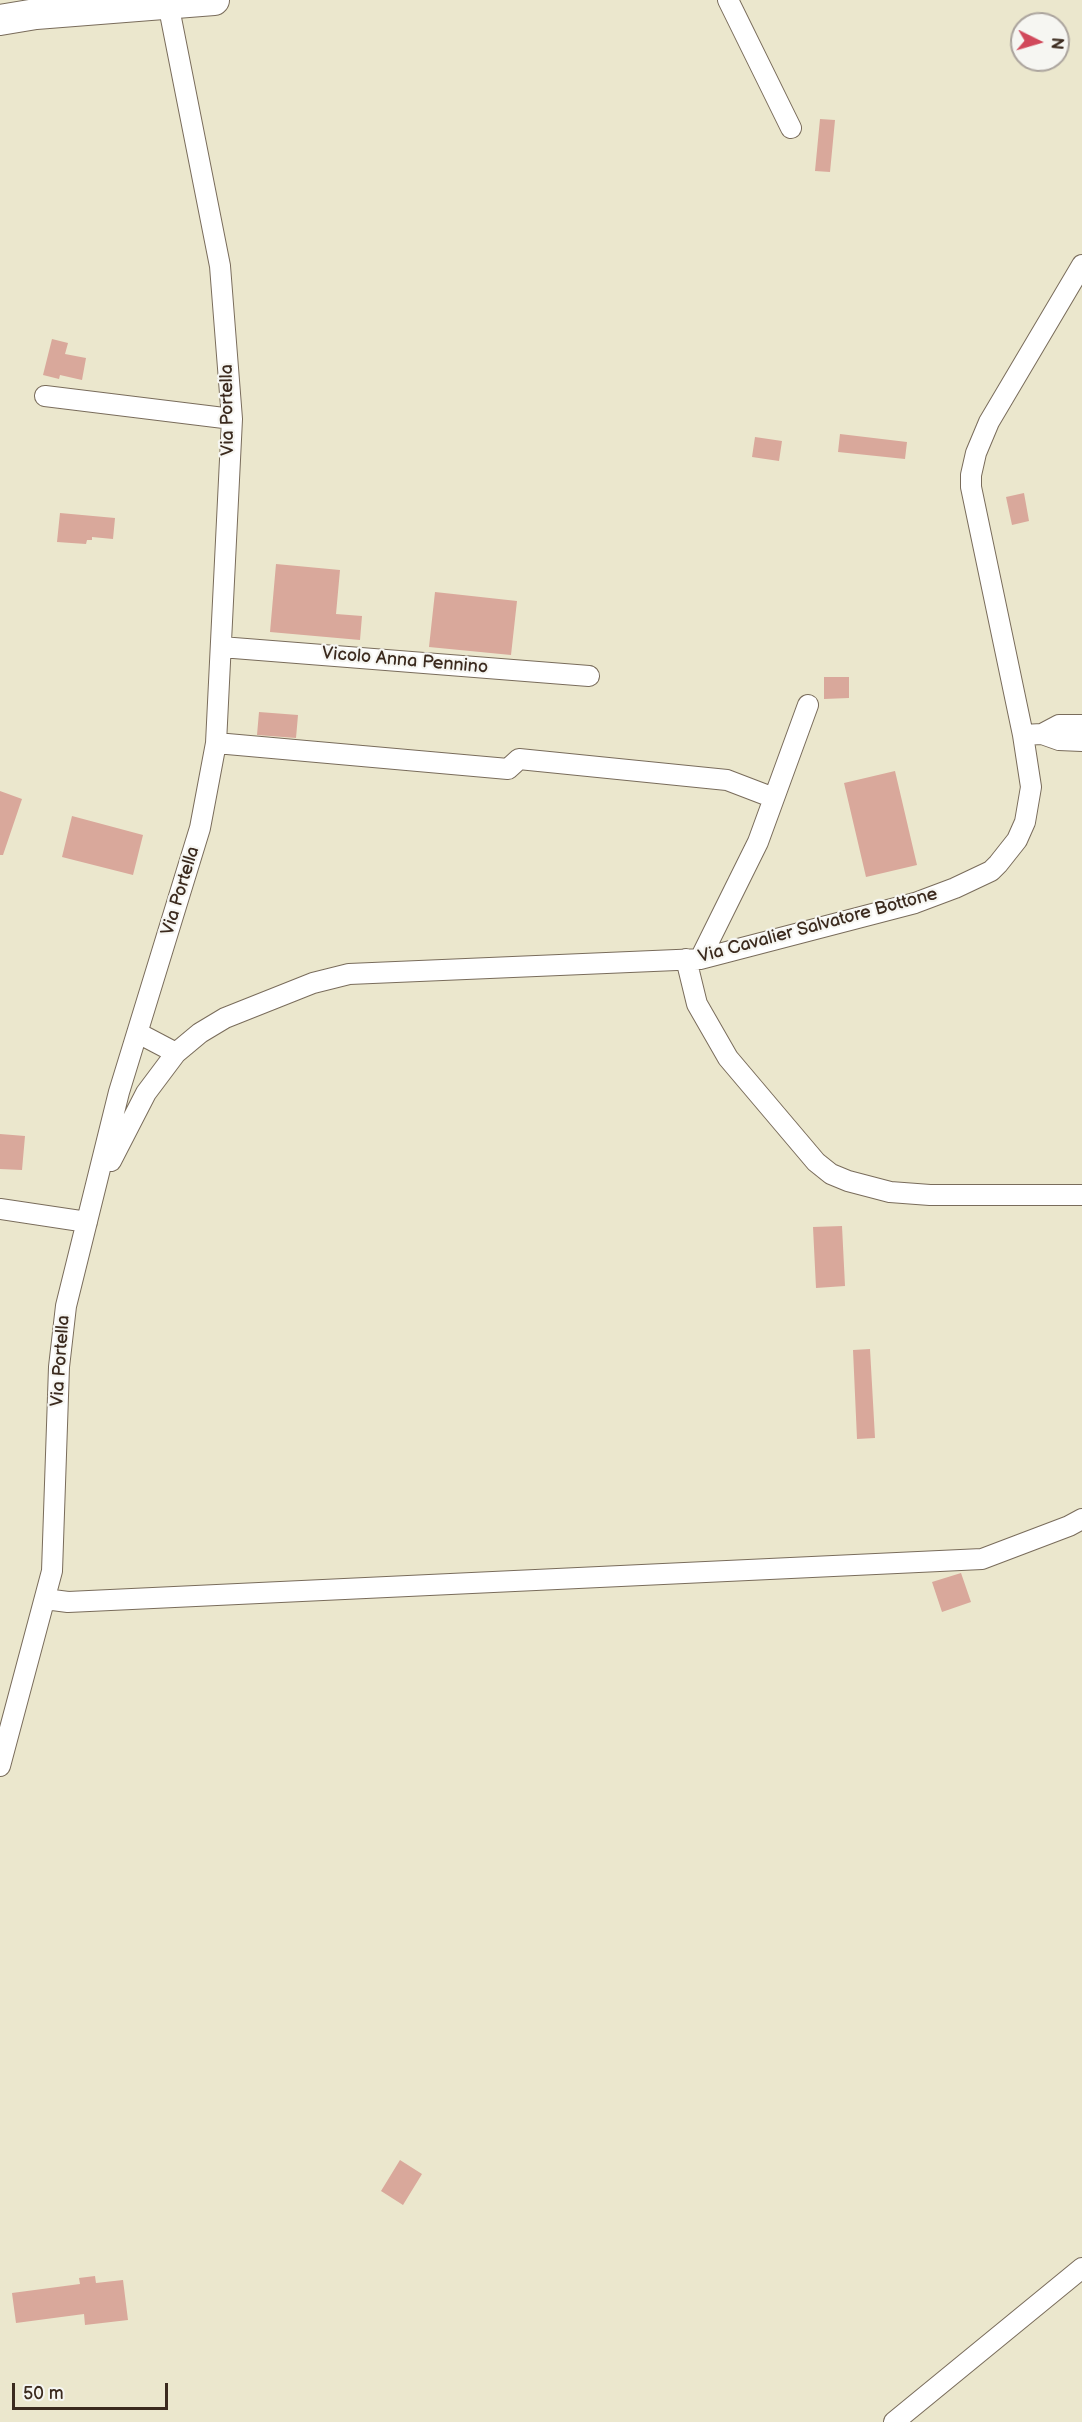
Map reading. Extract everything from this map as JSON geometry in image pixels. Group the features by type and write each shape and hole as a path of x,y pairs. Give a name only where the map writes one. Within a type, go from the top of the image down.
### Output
{"main road":[{"path":"0,20 36,14 192,1"}],"street":[{"path":"728,0 791,128"},
{"name":"Via Portella","path":"0,1766 52,1572 60,1357 66,1306 119,1092 200,828 216,743 232,419 220,266 192,1"},
{"name":"Via Cavalier Salvatore Bottone","path":"93,1199 146,1093 176,1053 200,1034 251,1006 313,983 349,974 693,959 915,903 955,888 990,871 1005,857 1017,840 1030,804 1033,734 971,487 971,475 976,453 990,422 1082,265"},
{"path":"45,396 232,419"},
{"name":"Vicolo Anna Pennino","path":"221,647 589,676"},
{"path":"808,705 758,842 693,959 697,1004 728,1058 816,1162 831,1174 848,1182 890,1192 930,1195 1082,1195"},
{"path":"1033,734 1059,725 1082,725"},
{"path":"1033,734 1059,740 1082,741"},
{"path":"216,743 508,769 519,759 531,760 727,780 774,798"},
{"path":"138,1033 176,1053"},
{"path":"0,1209 87,1222"},
{"path":"45,1599 68,1602 982,1559 1082,1519"},
{"path":"894,2422 1082,2268"}],"building":[{"path":"820,119 835,120 830,172 815,171"},
{"path":"52,339 68,343 65,354 86,358 82,380 60,375 59,379 43,375"},
{"path":"840,434 907,442 905,459 838,452"},
{"path":"755,437 782,441 779,461 752,457"},
{"path":"1024,493 1029,521 1012,525 1006,497"},
{"path":"60,513 115,518 113,539 92,537 92,540 87,540 86,544 57,542"},
{"path":"276,564 340,570 336,614 362,616 360,640 270,632"},
{"path":"435,592 517,601 511,655 429,647"},
{"path":"824,677 849,677 849,698 824,699"},
{"path":"259,712 298,715 296,738 257,735"},
{"path":"895,771 917,865 866,877 844,783"},
{"path":"0,791 22,799 3,855 0,855"},
{"path":"72,816 143,835 133,875 62,857"},
{"path":"0,1134 25,1136 22,1170 0,1169"},
{"path":"842,1226 845,1286 816,1288 813,1227"},
{"path":"870,1349 875,1438 857,1439 853,1350"},
{"path":"961,1573 971,1602 942,1612 932,1582"},
{"path":"400,2160 422,2174 403,2205 381,2191"},
{"path":"95,2276 96,2283 123,2280 128,2320 85,2325 84,2314 16,2323 12,2293 80,2284 79,2278"}]}
